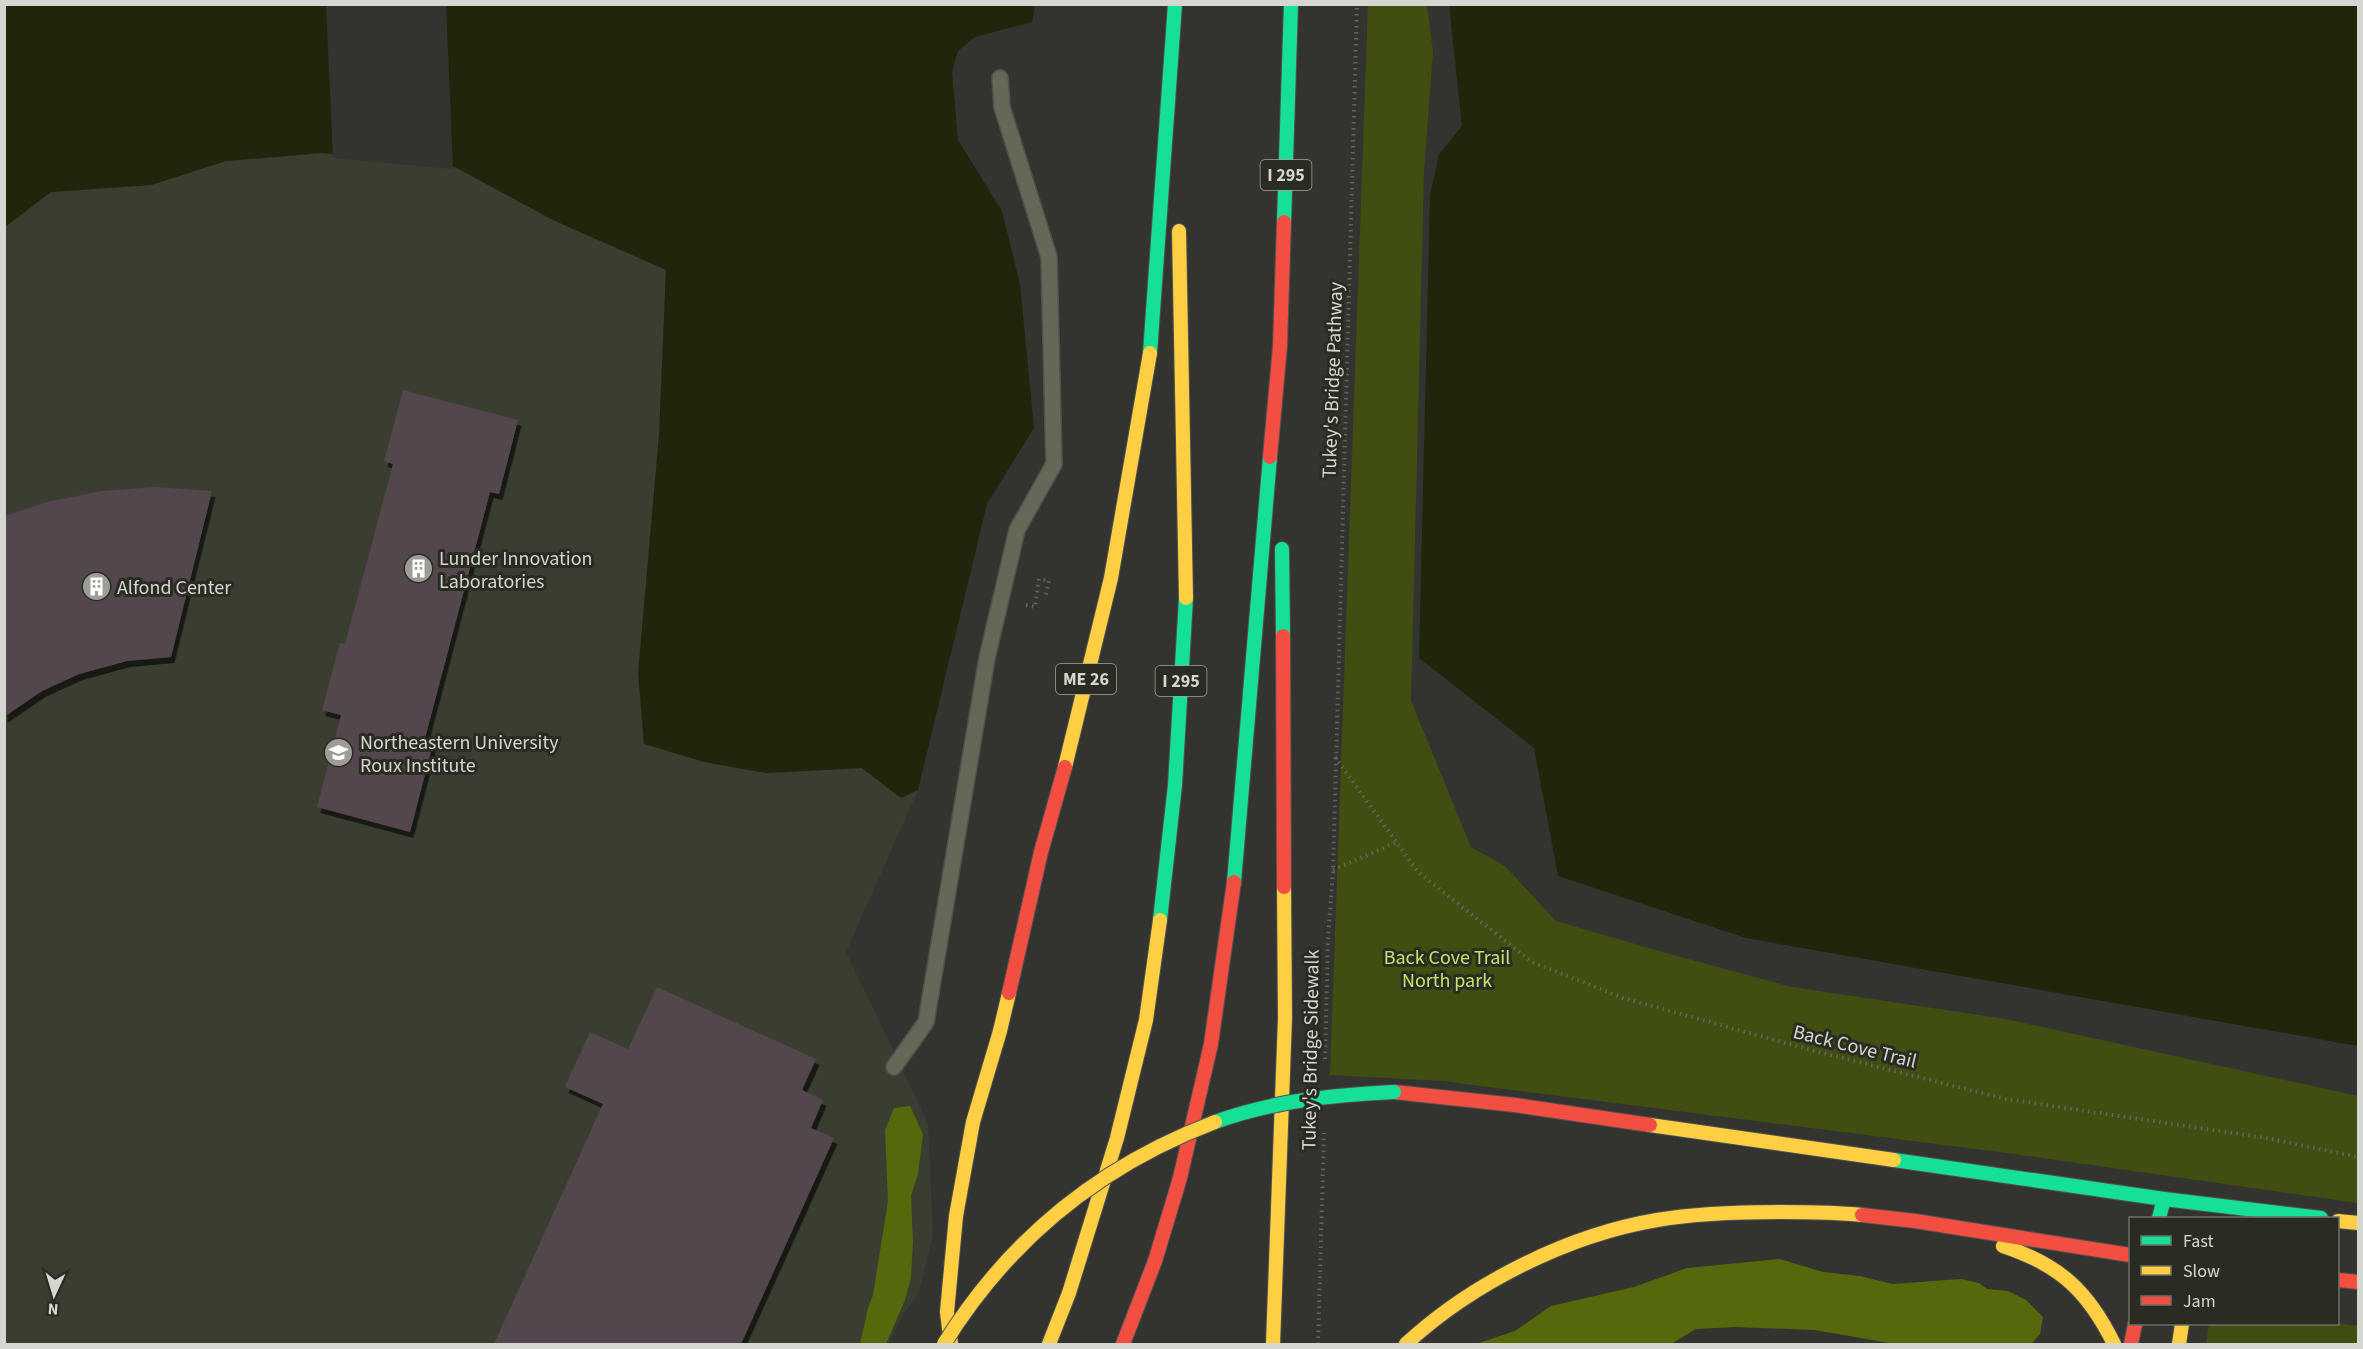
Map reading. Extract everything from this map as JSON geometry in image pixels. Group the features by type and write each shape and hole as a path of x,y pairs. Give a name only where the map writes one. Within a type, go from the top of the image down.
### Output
{"main road":[{"path":"1177,4 1179,143"},
{"name":"ME 26","path":"951,1344 947,1312 956,1216 974,1122 1000,1031 1041,852 1066,763 1111,578 1149,367 1177,4"},
{"name":"I 295","path":"1123,1344 1155,1261 1174,1199 1211,1044 1232,905 1280,346 1291,4"},
{"name":"I 295","path":"1049,1343 1068,1293 1118,1138 1146,1020 1166,879 1175,785 1186,595 1179,213"},
{"path":"1280,346 1281,488"},
{"path":"1273,1344 1285,1018 1281,536"},
{"path":"944,1344 960,1316 1024,1241 1100,1180 1156,1147 1221,1119 1303,1098 1394,1092 1515,1105 2164,1199 2312,1217"},
{"path":"2159,1217 2164,1199"},
{"path":"2164,1199 2169,1217"},
{"path":"1406,1344 1484,1286 1551,1251 1629,1226 1657,1220 1727,1212 1835,1212 1915,1221 2129,1255"},
{"path":"1915,1221 2020,1251 2062,1275 2096,1310 2114,1344"},
{"path":"2339,1221 2358,1223"},
{"path":"2339,1280 2358,1282"},
{"path":"2131,1344 2135,1325"},
{"path":"2179,1344 2182,1325"}],"lane":[{"path":"894,1067 926,1022 987,658 1017,530 1054,464 1049,257 1002,107 1000,78"}],"path":[{"name":"Tukey's Bridge Pathway","path":"1334,756 1357,4"},
{"path":"1039,579 1049,581 1045,599"},
{"name":"Back Cove Trail","path":"1334,756 1418,872 1532,962 1623,998 1807,1049 2006,1099 2266,1138 2358,1157"},
{"name":"Tukey's Bridge Sidewalk","path":"1325,1071 1328,940 1333,870 1334,756"},
{"path":"1333,870 1397,842"},
{"name":"Tukey's Bridge Sidewalk","path":"1318,1344 1324,1130"}],"shaded area":[{"path":"5,5 1035,5 1032,22 975,37 958,51 952,72 958,140 1002,211 1020,284 1034,428 987,504 918,790 901,798 862,768 766,773 704,762 644,744 638,673 659,435 666,270 553,220 453,166 322,153 226,161 151,185 51,192 5,227"},
{"path":"1449,5 2358,5 2358,1046 1746,938 1558,876 1534,748 1419,658 1430,196 1439,154 1462,126"},
{"name":"Northeastern University Roux Institute","path":"322,153 453,166 553,220 666,270 659,435 639,673 644,743 766,773 862,768 901,798 918,790 846,952 928,1123 933,1235 919,1292 902,1317 888,1344 5,1344 5,227 51,192 151,185 226,161"}],"green space":[{"name":"Back Cove Trail North park","path":"1368,5 1427,5 1433,52 1424,172 1411,701 1471,847 1505,866 1556,921 1666,953 1792,987 2006,1019 2358,1096 2358,1203 2007,1153 1442,1081 1330,1075"},
{"path":"910,1106 923,1134 918,1174 911,1196 913,1242 911,1278 905,1300 886,1344 860,1344 873,1295 888,1201 885,1130 894,1108"},
{"path":"1780,1259 1823,1272 1860,1276 1892,1284 1961,1279 1979,1283 1987,1289 2008,1291 2026,1300 2043,1317 2040,1334 2031,1344 1895,1344 1815,1330 1735,1327 1696,1329 1671,1344 1476,1344 1515,1331 1551,1306 1634,1287 1687,1268"},
{"path":"2339,1323 2358,1326 2358,1344 2206,1344 2209,1325 2339,1325"}],"pier":[{"path":"326,5 446,5 453,169 333,158"}],"building":[{"name":"Lunder Innovation Laboratories","path":"403,390 518,420 499,494 490,492 424,742 433,744 410,832 317,807 341,715 322,710 340,643 345,644 393,464 384,461"},
{"name":"Alfond Center","path":"156,487 212,491 171,657 127,661 79,674 42,691 4,717 4,516 47,502 102,491"},
{"path":"657,987 816,1059 802,1090 823,1100 811,1128 834,1138 741,1344 494,1344 603,1104 565,1087 590,1032 628,1049"}],"traffic: fast":[{"path":"1150,353 1175,4"},
{"path":"1284,222 1291,4"},
{"path":"1234,882 1270,457"},
{"path":"1282,549 1283,636"},
{"path":"1160,920 1175,785 1186,598"},
{"path":"1215,1122 1258,1109 1303,1100 1394,1092"},
{"path":"1894,1160 2164,1199"},
{"path":"2159,1217 2164,1199 2313,1217"}],"traffic: slow":[{"path":"1179,231 1186,598"},
{"path":"1065,767 1111,578 1150,353"},
{"path":"1273,1344 1285,1018 1284,887"},
{"path":"1049,1344 1069,1293 1117,1138 1146,1020 1160,920"},
{"path":"951,1344 947,1312 956,1216 973,1122 1009,993"},
{"path":"944,1344 997,1271 1060,1210 1133,1160 1215,1122"},
{"path":"1650,1125 1894,1160"},
{"path":"1406,1344 1432,1322 1491,1282 1556,1250 1623,1227 1657,1220 1718,1213 1811,1212 1862,1215"},
{"path":"2339,1221 2358,1223"},
{"path":"2003,1246 2041,1262 2070,1282 2094,1309 2114,1344"},
{"path":"2179,1344 2182,1325"}],"traffic: jam":[{"path":"1270,457 1280,346 1284,222"},
{"path":"1283,636 1284,887"},
{"path":"1009,993 1041,852 1065,767"},
{"path":"1123,1344 1155,1261 1180,1178 1211,1044 1234,882"},
{"path":"1394,1092 1515,1105 1650,1125"},
{"path":"1862,1215 1915,1221 2129,1255"},
{"path":"2339,1280 2358,1282"},
{"path":"2131,1344 2135,1325"}],"place":[{"name":"Lunder Innovation Laboratories","path":"418,569"},
{"name":"Alfond Center","path":"96,587"},
{"name":"Northeastern University Roux Institute","path":"339,753"}]}
